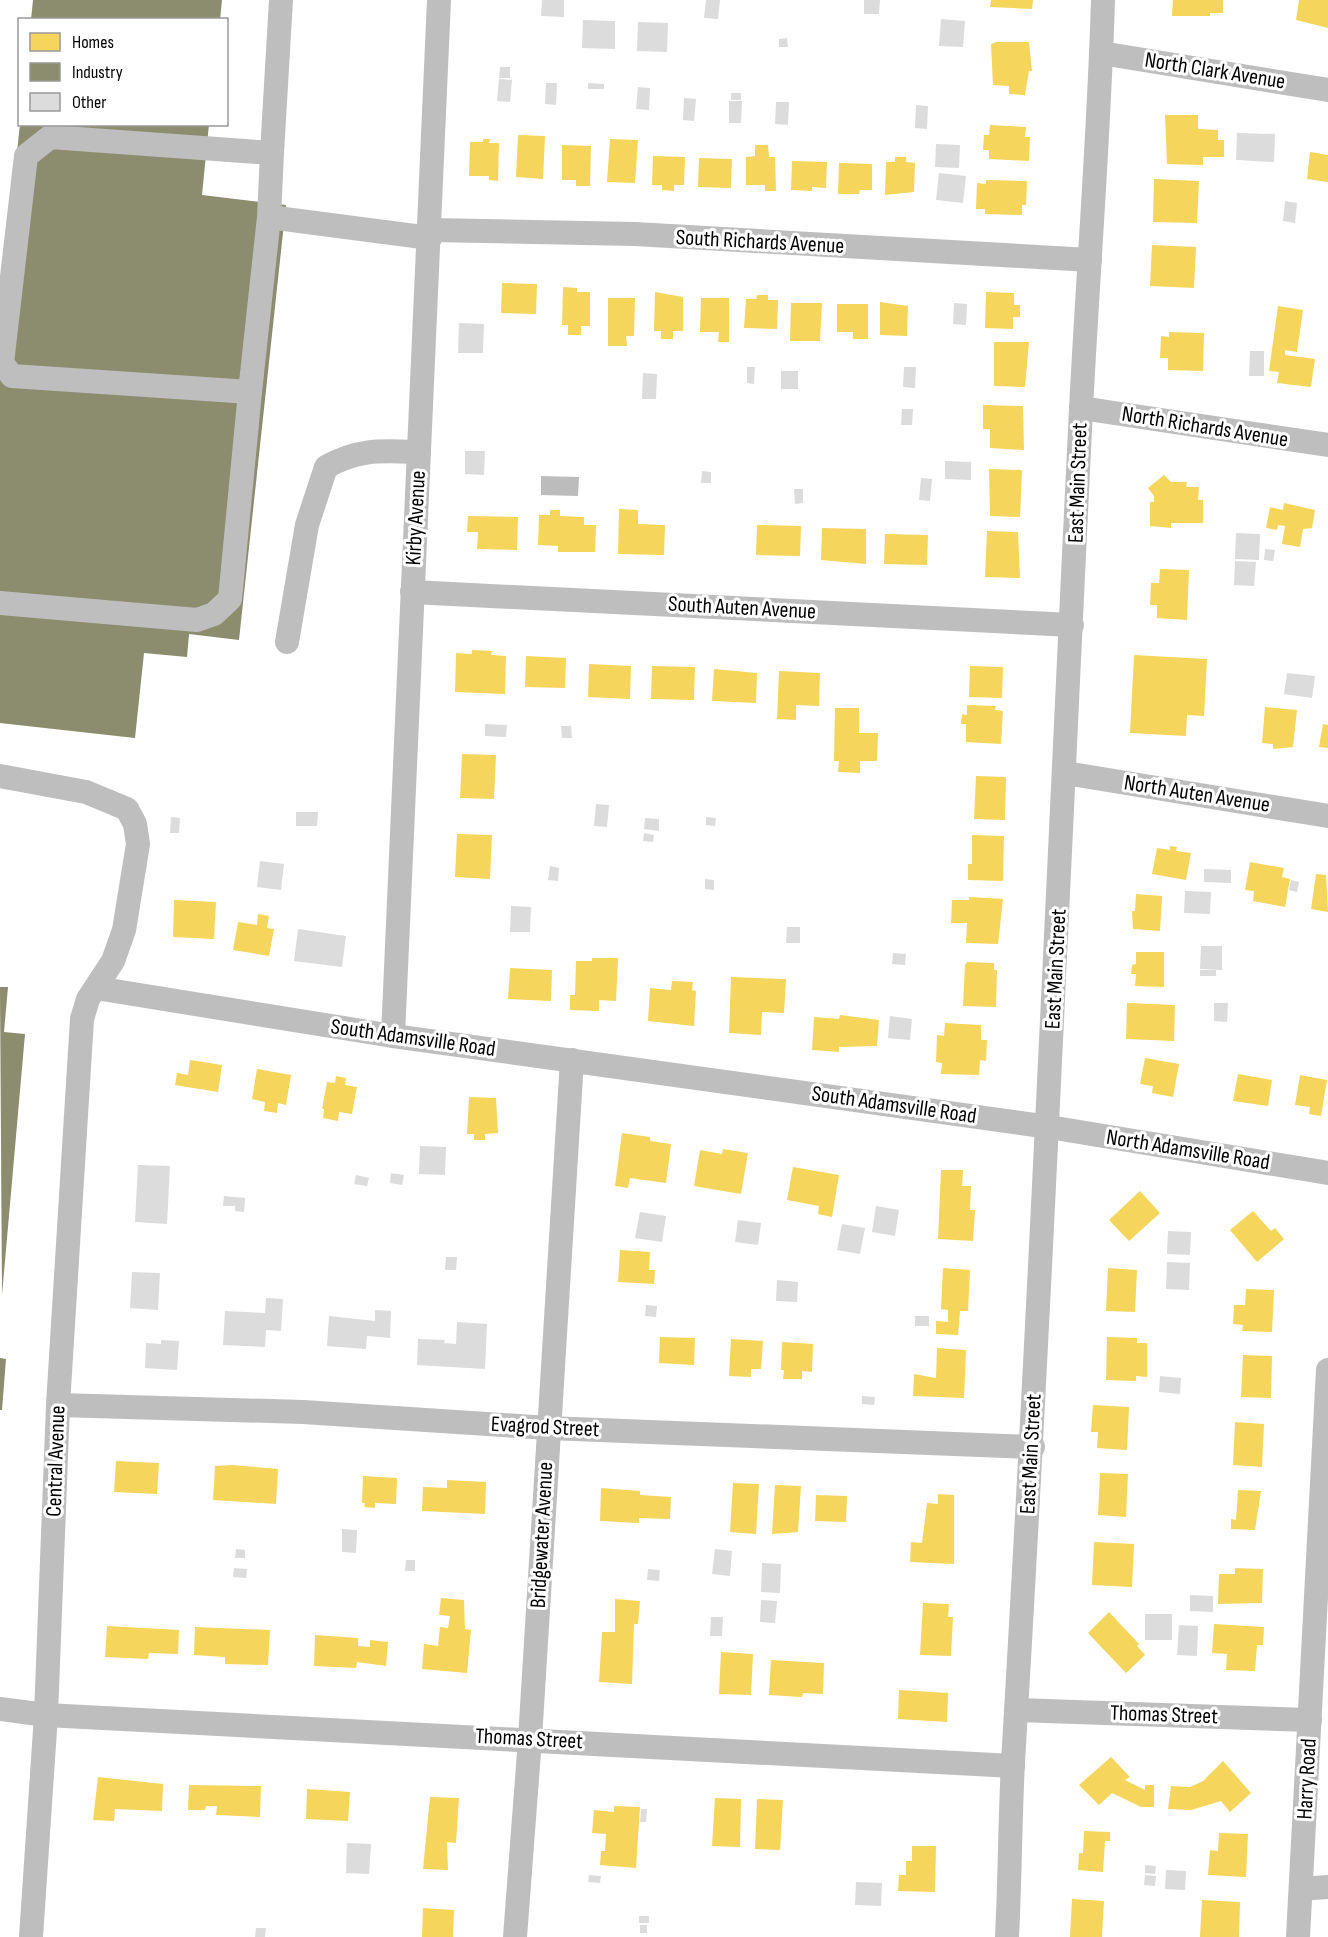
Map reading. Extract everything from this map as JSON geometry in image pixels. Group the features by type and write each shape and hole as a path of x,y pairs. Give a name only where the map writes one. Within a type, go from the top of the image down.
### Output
{"street":[{"path":"0,603 197,620 214,614 230,599 268,217 281,0"},
{"name":"Kirby Avenue","path":"393,1036 439,0"},
{"name":"East Main Street","path":"1007,1937 1013,1766 1033,1446 1039,1274 1103,0"},
{"name":"North Clark Avenue","path":"1101,53 1328,90"},
{"path":"250,392 12,376 2,363 27,156 50,137 272,153"},
{"name":"South Richards Avenue","path":"268,217 430,234 635,234 1090,260"},
{"name":"North Richards Avenue","path":"1081,408 1328,445"},
{"path":"287,642 307,525 326,467 346,455 372,451 419,452"},
{"name":"South Auten Avenue","path":"412,592 1072,625"},
{"name":"North Auten Avenue","path":"1065,773 1328,816"},
{"path":"0,777 86,792 127,810 135,824 138,844 124,930 113,961 96,988"},
{"name":"South Adamsville Road","path":"96,988 393,1036 1048,1127"},
{"name":"Central Avenue","path":"31,1937 45,1715 58,1406 82,1020 88,999 96,988"},
{"name":"Bridgewater Avenue","path":"515,1937 530,1739 572,1060"},
{"name":"North Adamsville Road","path":"1048,1127 1328,1173"},
{"name":"Harry Road","path":"1298,1937 1310,1720 1322,1601 1328,1370"},
{"name":"Evagrod Street","path":"58,1406 303,1412 548,1428 1033,1446"},
{"name":"Thomas Street","path":"0,1709 45,1715 1013,1766"},
{"name":"Thomas Street","path":"1017,1710 1310,1720"},
{"path":"1300,1889 1328,1887"}],"shaded area":[{"path":"541,476 579,477 578,496 541,495"}],"building: Homes":[{"path":"991,0 1033,0 1032,9 990,7"},
{"path":"1173,0 1223,0 1223,13 1210,13 1210,16 1172,16"},
{"path":"1299,0 1328,0 1328,28 1296,20"},
{"path":"1029,42 1032,71 1029,71 1025,95 1009,94 1009,86 993,85 991,44"},
{"path":"1165,115 1198,115 1198,129 1218,130 1218,140 1224,140 1224,157 1203,157 1203,165 1167,164"},
{"path":"990,125 1026,127 1025,137 1030,137 1029,161 989,159 989,150 983,150 984,135 989,135"},
{"path":"518,135 545,136 543,179 516,177"},
{"path":"483,139 490,139 489,143 499,143 498,181 489,180 489,176 469,176 470,142 483,142"},
{"path":"610,139 638,140 635,183 607,182"},
{"path":"562,145 591,146 590,186 576,186 576,180 562,180"},
{"path":"755,145 768,145 769,157 775,157 776,191 765,191 765,185 746,185 746,157 755,156"},
{"path":"1310,152 1328,155 1328,182 1307,179"},
{"path":"653,156 685,157 684,185 674,185 674,191 662,190 662,185 652,185"},
{"path":"895,157 906,157 906,162 915,163 914,192 885,195 886,162 895,162"},
{"path":"699,158 732,159 731,188 698,187"},
{"path":"792,161 827,162 826,188 812,187 812,191 791,190"},
{"path":"839,163 872,164 872,190 860,190 859,194 838,194"},
{"path":"1154,179 1199,181 1197,223 1153,222"},
{"path":"986,180 1027,181 1026,205 1022,205 1022,215 985,214 985,209 976,209 977,183 986,184"},
{"path":"1152,245 1196,247 1194,288 1150,286"},
{"path":"502,283 537,284 536,314 501,313"},
{"path":"563,287 577,288 577,292 590,292 590,326 581,326 581,335 568,335 568,325 562,325"},
{"path":"655,292 683,297 683,331 673,331 673,339 661,339 661,331 654,331"},
{"path":"986,292 1014,293 1014,305 1020,305 1020,317 1013,317 1013,329 985,328"},
{"path":"757,295 768,295 768,300 778,300 777,329 744,328 746,299 756,299"},
{"path":"608,298 635,298 634,336 626,336 627,346 608,346"},
{"path":"701,298 729,298 729,342 718,342 719,332 700,332"},
{"path":"880,302 908,306 907,336 880,335"},
{"path":"791,303 822,303 820,341 790,341"},
{"path":"837,304 868,304 868,339 853,339 853,332 837,332"},
{"path":"1278,306 1303,310 1297,352 1285,350 1285,355 1315,359 1311,387 1277,383 1279,372 1269,371"},
{"path":"1169,332 1204,333 1203,371 1168,370 1168,358 1160,358 1161,336 1169,337"},
{"path":"994,342 1029,342 1025,387 994,386"},
{"path":"983,405 1023,406 1024,450 990,448 990,429 983,429"},
{"path":"989,469 1022,470 1020,517 990,516"},
{"path":"1164,475 1171,482 1187,482 1186,487 1199,487 1198,500 1203,500 1203,523 1171,523 1171,528 1150,526 1150,502 1154,502 1154,496 1148,488"},
{"path":"1284,503 1315,510 1312,528 1303,529 1300,547 1282,544 1285,526 1278,525 1277,530 1266,528 1270,507 1283,510"},
{"path":"619,509 638,510 638,524 665,525 664,555 618,554"},
{"path":"550,510 560,510 560,516 584,517 584,525 596,525 595,552 558,552 558,546 538,545 539,515 550,515"},
{"path":"468,516 518,517 517,550 477,549 478,532 467,532"},
{"path":"757,525 801,526 800,556 756,555"},
{"path":"822,528 866,529 866,564 821,560"},
{"path":"987,531 1018,532 1020,578 985,577"},
{"path":"885,534 928,535 927,565 884,564"},
{"path":"1160,569 1189,570 1187,620 1157,618 1157,605 1150,605 1151,583 1159,583"},
{"path":"472,650 492,651 491,655 506,656 505,694 455,692 456,653 472,654"},
{"path":"1134,655 1207,659 1204,716 1187,715 1186,736 1130,733"},
{"path":"526,656 566,658 565,688 525,687"},
{"path":"589,664 631,666 630,699 588,697"},
{"path":"652,666 695,667 694,700 651,699"},
{"path":"970,666 1003,667 1002,698 969,697"},
{"path":"714,669 757,673 756,703 712,701"},
{"path":"779,671 820,673 819,706 796,705 796,720 777,719"},
{"path":"967,705 996,706 995,710 1003,711 1001,744 966,742 966,724 961,724 962,714 967,715"},
{"path":"1265,707 1297,710 1293,747 1273,749 1273,744 1262,743"},
{"path":"835,708 859,708 859,733 878,733 877,761 860,761 860,773 838,772 839,761 834,761"},
{"path":"1323,724 1328,725 1328,748 1319,747"},
{"path":"462,754 496,755 494,799 460,798"},
{"path":"976,776 1006,777 1005,820 974,819"},
{"path":"457,834 492,835 490,879 455,877"},
{"path":"972,835 1004,836 1003,881 968,880 968,864 972,864"},
{"path":"1170,846 1177,847 1176,851 1191,853 1186,880 1152,874 1157,848 1170,850"},
{"path":"1250,862 1284,868 1282,877 1290,879 1285,907 1253,901 1254,891 1245,890"},
{"path":"1316,874 1326,875 1328,912 1311,909"},
{"path":"1136,894 1162,896 1160,931 1133,929 1132,911 1135,911"},
{"path":"969,897 1003,899 998,944 966,943 967,923 951,923 952,900 969,900"},
{"path":"174,900 216,902 214,939 173,937"},
{"path":"258,914 269,916 267,928 274,929 269,956 233,950 238,922 257,925"},
{"path":"1136,952 1164,952 1164,987 1135,986 1136,974 1131,974 1132,965 1136,964"},
{"path":"592,958 618,958 616,1001 599,1000 599,1011 570,1010 570,995 575,995 576,961 592,961"},
{"path":"967,962 994,963 994,970 997,970 996,1007 963,1006"},
{"path":"510,968 552,970 551,1001 508,999"},
{"path":"731,977 786,979 784,1013 762,1012 761,1035 729,1033"},
{"path":"672,981 693,982 692,990 696,991 694,1026 648,1021 650,988 671,990"},
{"path":"1127,1003 1175,1005 1174,1041 1126,1039"},
{"path":"840,1015 879,1020 877,1046 839,1047 839,1052 812,1050 814,1017 839,1019"},
{"path":"945,1023 981,1025 981,1040 987,1040 986,1061 980,1060 979,1075 941,1074 942,1063 936,1062 937,1035 944,1036"},
{"path":"1145,1058 1179,1064 1173,1097 1152,1093 1153,1086 1140,1084"},
{"path":"190,1060 222,1065 218,1092 175,1085 177,1073 188,1075"},
{"path":"257,1069 291,1075 286,1105 278,1103 277,1113 264,1111 265,1102 252,1099"},
{"path":"1238,1074 1272,1080 1268,1106 1233,1101"},
{"path":"1300,1075 1327,1080 1321,1116 1309,1114 1310,1107 1295,1105"},
{"path":"336,1076 346,1078 345,1085 357,1087 352,1114 339,1112 338,1121 323,1118 324,1109 322,1109 327,1082 335,1083"},
{"path":"469,1097 496,1098 498,1133 485,1134 485,1140 474,1140 474,1134 467,1134"},
{"path":"622,1133 650,1137 650,1141 671,1144 666,1183 630,1178 628,1188 615,1186"},
{"path":"723,1149 748,1153 741,1194 694,1186 700,1150 722,1154"},
{"path":"793,1167 839,1175 832,1217 818,1214 819,1206 787,1200"},
{"path":"941,1170 963,1170 962,1186 971,1186 970,1210 975,1210 973,1241 938,1239"},
{"path":"1140,1191 1160,1213 1129,1241 1109,1220"},
{"path":"1253,1211 1271,1231 1275,1228 1284,1239 1257,1262 1230,1230"},
{"path":"620,1250 650,1252 649,1270 655,1270 654,1284 618,1282"},
{"path":"943,1268 970,1270 968,1311 960,1311 958,1335 936,1334 936,1321 948,1322 948,1310 941,1309"},
{"path":"1108,1268 1137,1270 1135,1312 1106,1311"},
{"path":"1246,1289 1274,1290 1272,1332 1242,1331 1243,1325 1233,1324 1234,1305 1245,1305"},
{"path":"660,1337 695,1338 694,1365 659,1363"},
{"path":"1107,1337 1137,1338 1137,1343 1147,1343 1147,1377 1136,1376 1136,1381 1106,1380"},
{"path":"731,1339 763,1341 761,1369 751,1369 751,1377 729,1376"},
{"path":"782,1342 813,1344 812,1372 802,1371 802,1379 783,1379"},
{"path":"937,1348 966,1350 964,1398 913,1396 914,1374 936,1378"},
{"path":"1243,1355 1272,1356 1271,1398 1241,1397"},
{"path":"1093,1405 1129,1407 1127,1450 1097,1448 1098,1432 1091,1432"},
{"path":"1235,1422 1264,1424 1262,1467 1233,1465"},
{"path":"116,1461 159,1463 157,1494 114,1492"},
{"path":"232,1465 278,1469 276,1504 213,1500 215,1466"},
{"path":"1100,1473 1128,1474 1126,1517 1098,1515"},
{"path":"363,1476 397,1478 396,1504 375,1503 375,1508 364,1507 365,1503 362,1503"},
{"path":"447,1480 486,1482 485,1514 422,1511 423,1487 447,1488"},
{"path":"733,1483 759,1484 756,1534 730,1532"},
{"path":"775,1485 801,1486 798,1532 772,1534"},
{"path":"601,1488 640,1491 640,1495 671,1497 670,1519 639,1518 639,1523 600,1521"},
{"path":"1238,1490 1261,1491 1255,1530 1231,1529 1231,1519 1236,1520"},
{"path":"938,1494 954,1495 954,1564 910,1562 911,1542 922,1543 927,1503 938,1504"},
{"path":"816,1495 847,1496 846,1522 815,1521"},
{"path":"1094,1542 1134,1544 1132,1587 1092,1585"},
{"path":"1235,1568 1263,1569 1262,1603 1218,1604 1219,1574 1235,1574"},
{"path":"441,1598 464,1600 465,1629 471,1630 467,1673 422,1669 424,1644 438,1646 440,1627 448,1628 450,1616 439,1615"},
{"path":"615,1599 640,1601 638,1624 634,1624 632,1684 599,1682 602,1632 615,1632"},
{"path":"923,1603 949,1604 948,1617 953,1617 951,1656 920,1655"},
{"path":"1109,1612 1139,1644 1137,1646 1145,1655 1126,1673 1088,1633"},
{"path":"1214,1624 1264,1627 1263,1645 1257,1645 1255,1671 1226,1670 1227,1654 1212,1653"},
{"path":"107,1626 179,1630 178,1654 149,1653 148,1659 105,1657"},
{"path":"195,1627 270,1630 268,1665 225,1664 225,1657 194,1655"},
{"path":"315,1635 358,1638 358,1646 370,1647 370,1640 388,1642 386,1666 357,1662 356,1668 314,1666"},
{"path":"721,1652 753,1654 751,1695 719,1694"},
{"path":"771,1660 824,1663 823,1694 803,1693 802,1697 769,1695"},
{"path":"899,1690 948,1693 947,1722 898,1719"},
{"path":"1111,1757 1130,1777 1125,1780 1145,1790 1145,1785 1154,1785 1154,1807 1141,1807 1112,1793 1099,1805 1079,1785"},
{"path":"1223,1761 1251,1793 1230,1812 1221,1801 1191,1810 1168,1809 1171,1786 1190,1787 1203,1781"},
{"path":"98,1777 163,1784 162,1811 115,1809 114,1821 93,1820"},
{"path":"189,1785 261,1786 260,1817 216,1815 217,1806 206,1806 205,1810 188,1810"},
{"path":"307,1789 350,1792 348,1821 306,1819"},
{"path":"430,1797 459,1798 456,1843 447,1842 448,1870 423,1869"},
{"path":"715,1798 741,1799 740,1847 712,1846"},
{"path":"757,1799 783,1800 780,1850 755,1849"},
{"path":"614,1806 640,1807 636,1868 600,1865 601,1851 605,1851 606,1834 592,1833 594,1810 614,1812"},
{"path":"1084,1831 1110,1832 1110,1841 1105,1841 1103,1872 1078,1870 1079,1853 1083,1853"},
{"path":"1219,1833 1248,1834 1246,1877 1208,1875 1210,1850 1218,1851"},
{"path":"912,1846 936,1846 935,1892 898,1891 899,1875 906,1875 906,1861 912,1861"},
{"path":"1072,1899 1104,1901 1102,1937 1070,1937"},
{"path":"1202,1900 1240,1902 1239,1937 1200,1937"},
{"path":"423,1908 454,1910 453,1937 422,1937"}],"building: Industry":[{"path":"33,0 222,0 220,18 31,18"},
{"path":"20,126 209,126 202,195 286,205 239,640 189,634 187,657 144,653 135,738 0,723 0,310"},
{"path":"0,987 8,987 4,1032 25,1034 2,1295"},
{"path":"0,1358 6,1359 2,1410 0,1410"}],"building: Other":[{"path":"542,0 564,0 564,17 541,16"},
{"path":"706,0 720,0 718,19 704,18"},
{"path":"864,0 880,0 879,14 864,14"},
{"path":"941,19 965,21 963,47 939,46"},
{"path":"583,20 615,21 615,49 582,48"},
{"path":"638,22 668,23 667,52 637,51"},
{"path":"787,38 788,47 779,47 779,39"},
{"path":"500,67 510,67 510,78 499,78"},
{"path":"499,79 512,80 510,102 497,101"},
{"path":"546,83 557,83 556,105 545,104"},
{"path":"588,83 604,84 604,89 588,89"},
{"path":"638,87 650,88 649,110 636,109"},
{"path":"731,93 741,93 741,100 731,100"},
{"path":"684,98 696,99 694,121 683,120"},
{"path":"729,101 742,101 741,123 729,123"},
{"path":"776,102 789,102 788,125 775,124"},
{"path":"916,105 928,106 927,129 915,128"},
{"path":"1237,133 1275,134 1274,162 1236,160"},
{"path":"936,144 960,145 959,168 935,167"},
{"path":"939,173 966,176 963,203 936,200"},
{"path":"1285,201 1297,203 1295,223 1283,221"},
{"path":"954,303 967,304 966,325 953,324"},
{"path":"459,323 484,324 483,353 458,353"},
{"path":"1250,351 1264,351 1264,376 1249,376"},
{"path":"747,367 755,367 754,384 747,383"},
{"path":"904,367 916,367 915,388 903,387"},
{"path":"781,371 798,371 798,389 781,389"},
{"path":"643,373 657,374 656,399 642,399"},
{"path":"902,409 913,409 912,425 901,425"},
{"path":"465,451 485,451 484,475 465,474"},
{"path":"945,461 971,462 971,480 945,479"},
{"path":"702,471 711,472 711,483 701,483"},
{"path":"921,478 932,479 930,501 919,500"},
{"path":"794,489 803,489 803,503 795,504"},
{"path":"1236,533 1260,534 1259,560 1235,559"},
{"path":"1265,549 1275,550 1273,561 1264,560"},
{"path":"1235,561 1256,562 1254,586 1234,585"},
{"path":"1287,673 1315,676 1312,698 1284,694"},
{"path":"485,724 507,725 506,737 485,736"},
{"path":"561,726 571,726 572,738 562,738"},
{"path":"596,804 609,805 607,827 594,826"},
{"path":"296,812 318,812 317,826 296,826"},
{"path":"171,817 180,818 179,833 170,833"},
{"path":"706,817 716,818 715,826 706,825"},
{"path":"645,818 659,819 659,831 644,829"},
{"path":"644,833 654,835 653,842 643,841"},
{"path":"260,861 284,864 281,890 257,887"},
{"path":"550,866 559,868 558,881 548,880"},
{"path":"1204,869 1231,870 1231,883 1204,882"},
{"path":"705,879 714,880 714,890 705,889"},
{"path":"1291,880 1299,882 1297,892 1289,890"},
{"path":"1185,891 1211,892 1210,914 1184,913"},
{"path":"511,906 531,907 530,932 510,932"},
{"path":"787,927 800,927 800,943 786,943"},
{"path":"298,929 346,936 342,967 294,961"},
{"path":"1201,946 1222,946 1222,970 1200,969"},
{"path":"893,953 906,954 905,965 892,964"},
{"path":"1200,970 1216,970 1216,976 1200,976"},
{"path":"1214,1003 1228,1003 1227,1022 1214,1021"},
{"path":"890,1016 912,1019 910,1040 888,1038"},
{"path":"420,1146 446,1147 445,1175 419,1174"},
{"path":"138,1165 170,1166 167,1224 135,1222"},
{"path":"391,1173 404,1175 402,1185 390,1183"},
{"path":"356,1175 369,1178 367,1186 354,1184"},
{"path":"224,1196 245,1198 244,1212 235,1211 235,1206 223,1206"},
{"path":"876,1206 899,1210 895,1236 872,1232"},
{"path":"640,1212 666,1216 662,1242 635,1238"},
{"path":"738,1220 761,1223 758,1245 735,1242"},
{"path":"842,1224 865,1228 860,1254 837,1250"},
{"path":"1168,1231 1191,1232 1190,1255 1167,1254"},
{"path":"446,1257 457,1257 456,1270 445,1270"},
{"path":"1167,1262 1190,1263 1189,1290 1166,1289"},
{"path":"132,1272 160,1273 158,1310 130,1308"},
{"path":"777,1280 798,1282 797,1302 776,1301"},
{"path":"266,1298 283,1299 281,1331 266,1330 265,1347 223,1345 225,1311 265,1313"},
{"path":"646,1305 657,1306 656,1317 645,1316"},
{"path":"375,1310 391,1311 390,1338 367,1336 366,1349 327,1346 329,1316 375,1321"},
{"path":"915,1316 929,1316 929,1326 915,1326"},
{"path":"457,1322 487,1324 485,1369 417,1365 418,1339 445,1340 444,1343 456,1344"},
{"path":"161,1340 179,1341 177,1370 145,1368 146,1343 161,1344"},
{"path":"1160,1376 1181,1378 1180,1394 1159,1392"},
{"path":"862,1396 875,1397 874,1405 862,1404"},
{"path":"342,1529 357,1530 356,1553 342,1552"},
{"path":"236,1549 245,1550 245,1558 235,1558"},
{"path":"715,1549 732,1551 730,1576 712,1574"},
{"path":"406,1560 415,1560 415,1571 405,1571"},
{"path":"762,1563 781,1564 780,1593 761,1592"},
{"path":"234,1568 247,1569 246,1578 233,1577"},
{"path":"648,1569 660,1570 659,1581 647,1580"},
{"path":"1190,1595 1213,1596 1213,1612 1190,1611"},
{"path":"761,1600 777,1601 775,1623 760,1622"},
{"path":"1145,1614 1172,1614 1172,1640 1145,1640"},
{"path":"711,1617 723,1617 722,1636 710,1636"},
{"path":"1179,1625 1198,1626 1197,1656 1177,1655"},
{"path":"641,1809 647,1809 646,1822 640,1822"},
{"path":"347,1843 371,1844 369,1874 346,1873"},
{"path":"1145,1865 1156,1866 1155,1874 1145,1873"},
{"path":"1166,1870 1186,1871 1185,1890 1165,1889"},
{"path":"589,1875 601,1876 600,1883 588,1882"},
{"path":"1145,1875 1156,1876 1155,1886 1144,1885"},
{"path":"856,1882 882,1883 881,1906 855,1905"},
{"path":"639,1916 649,1916 649,1923 639,1923"},
{"path":"640,1925 647,1925 647,1933 640,1933"},
{"path":"256,1928 266,1928 265,1937 255,1937"}]}
